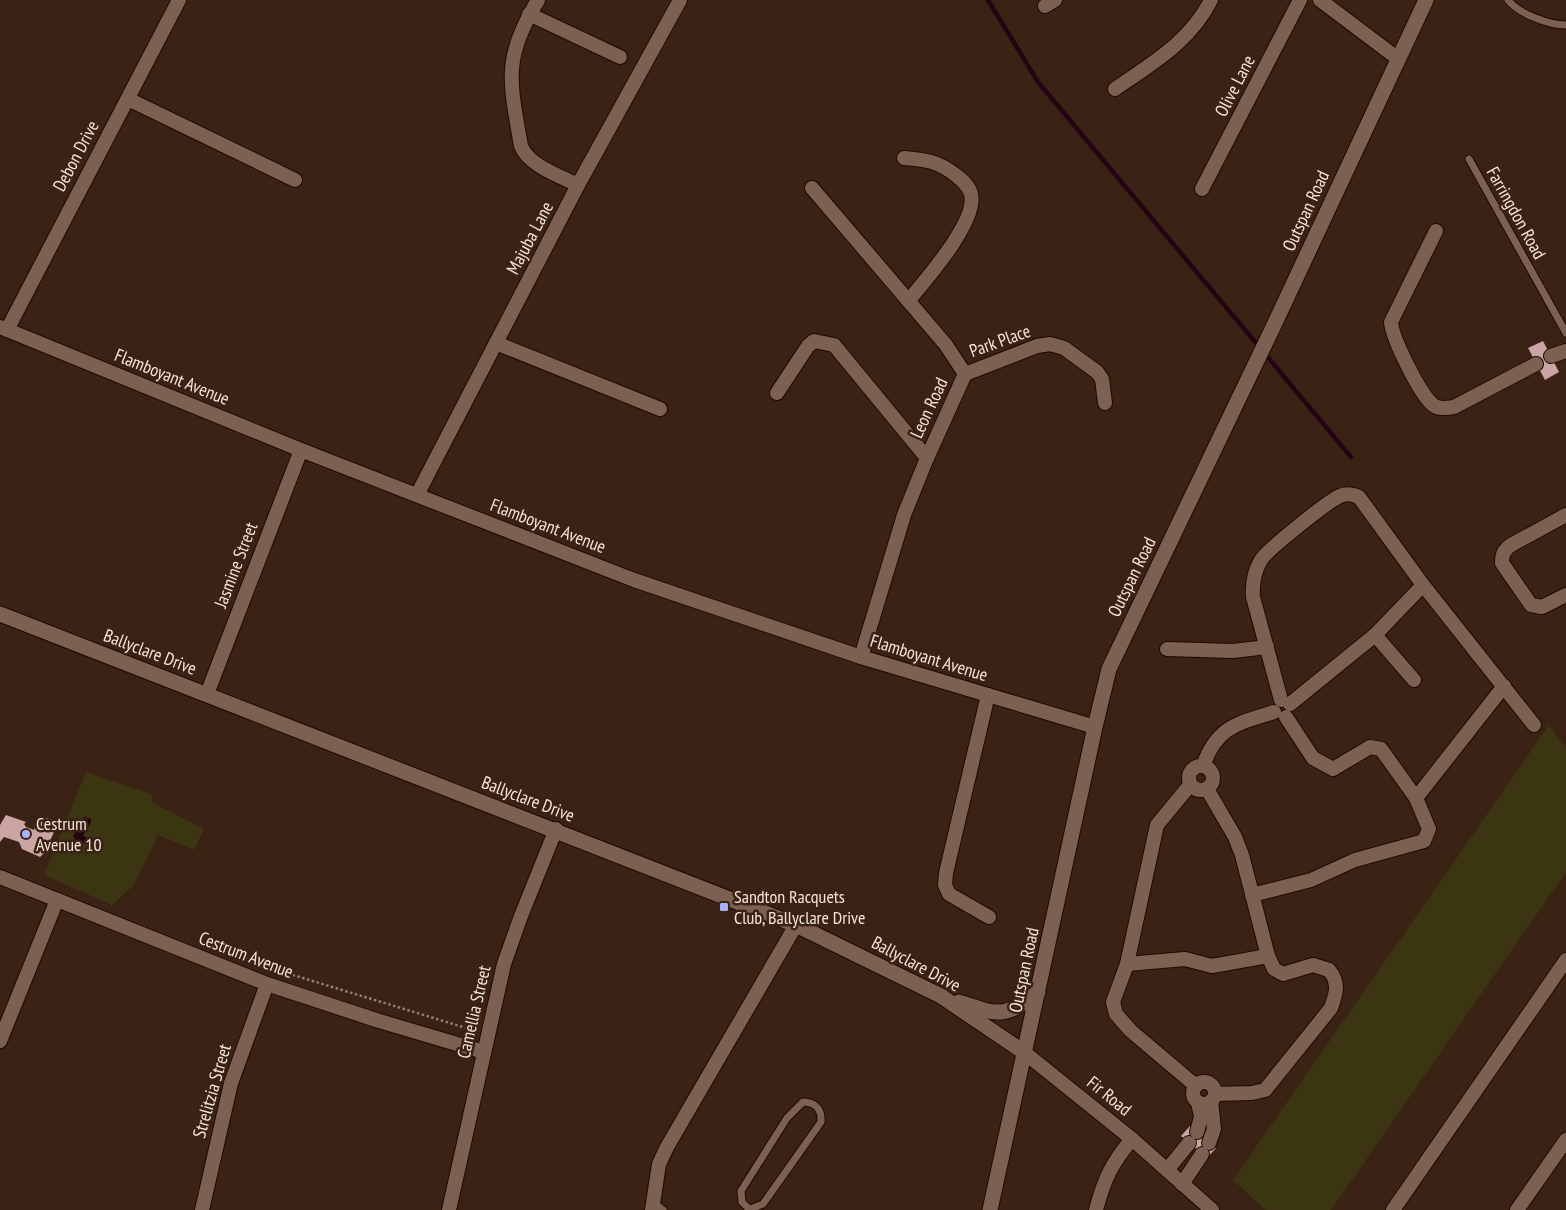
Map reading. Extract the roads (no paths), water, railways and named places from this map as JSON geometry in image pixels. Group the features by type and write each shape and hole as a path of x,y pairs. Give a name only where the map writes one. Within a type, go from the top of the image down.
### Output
{"street":[{"name":"Debon Drive","path":"3,328 128,99 179,0"},
{"path":"538,0 529,14 512,53 510,68 511,86 521,146 524,154 531,160 578,185"},
{"name":"Majuba Lane","path":"417,495 578,185 680,0"},
{"path":"1115,89 1184,37 1198,22 1211,0"},
{"name":"Olive Lane","path":"1202,189 1300,0"},
{"path":"1320,0 1397,58"},
{"name":"Outspan Road","path":"990,1210 1109,669 1275,323 1397,58 1426,0"},
{"path":"529,14 620,57"},
{"path":"128,99 295,180"},
{"path":"904,158 927,160 942,165 965,183 972,199 970,211 940,264 908,301"},
{"name":"Leon Road","path":"812,188 946,345 965,374 927,458 904,515 861,657"},
{"path":"1436,231 1392,322 1394,337 1432,405 1444,409 1454,407 1536,364"},
{"name":"Flamboyant Avenue","path":"3,328 301,450 634,580 861,657 1095,727"},
{"path":"777,393 808,346 814,341 828,342 834,345 927,458"},
{"path":"496,343 660,409"},
{"name":"Park Place","path":"965,374 1037,346 1050,344 1064,348 1097,372 1102,379 1105,403"},
{"path":"1551,356 1566,351"},
{"name":"Jasmine Street","path":"206,694 301,450"},
{"path":"1252,895 1311,880 1355,860 1424,841 1428,837 1429,829 1416,798 1381,750 1370,747 1333,769 1313,758 1283,708 1253,597 1252,583 1257,568 1269,550 1338,496 1346,494 1359,496 1423,585 1534,725"},
{"path":"1566,515 1511,544 1504,552 1502,558 1502,563 1531,605 1542,607 1566,596"},
{"path":"1203,766 1216,740 1232,726 1283,708 1375,635 1423,585"},
{"name":"Ballyclare Drive","path":"0,614 556,829 796,925 940,996 1025,1054"},
{"path":"1375,635 1414,680"},
{"path":"1167,649 1233,651 1267,647"},
{"path":"1416,798 1504,686"},
{"path":"988,695 946,873 946,885 949,894 989,918"},
{"path":"1198,766 1203,766 1211,772 1213,781 1207,789 1198,791 1190,785 1188,781 1190,771 1198,766"},
{"path":"1190,785 1182,792 1157,825 1127,964 1114,1002 1116,1014 1131,1031 1196,1086"},
{"path":"1167,1170 1191,1140 1208,1099 1214,1087 1209,1083 1202,1082 1196,1086 1194,1095 1208,1099 1265,1090 1331,1008 1336,994 1336,982 1329,970 1313,965 1283,974 1274,969 1268,956 1235,836 1207,789"},
{"name":"Camellia Street","path":"450,1210 484,1052 512,940 556,829"},
{"name":"Cestrum Avenue","path":"0,877 267,984 376,1020 484,1052"},
{"path":"0,1041 57,900"},
{"path":"656,1207 659,1164 667,1147 796,925"},
{"path":"1127,964 1185,959 1212,966 1268,956"},
{"path":"1393,1210 1566,960"},
{"name":"Strelitzia Street","path":"202,1210 231,1083 267,984"},
{"path":"940,996 982,1010 1000,1013 1022,1005 1038,992"},
{"name":"Fir Road","path":"1025,1054 1132,1139 1182,1184 1204,1207"},
{"path":"1182,1184 1206,1148 1214,1129 1208,1099"},
{"path":"1096,1210 1104,1180 1118,1156 1132,1139"},
{"path":"1517,1210 1566,1140"}],"lane":[{"path":"1508,0 1515,8 1524,12 1551,23 1566,25"},
{"name":"Farringdon Road","path":"1469,159 1566,333"},
{"path":"803,1102 816,1106 822,1113 821,1122 763,1204 748,1210 742,1202 741,1191 788,1118 803,1102"}],"waterway":[{"path":"988,0 1038,82 1351,457"}],"place":[{"name":"Cestrum Avenue 10","path":"26,834"},
{"name":"Sandton Racquets Club, Ballyclare Drive","path":"724,907"}]}
